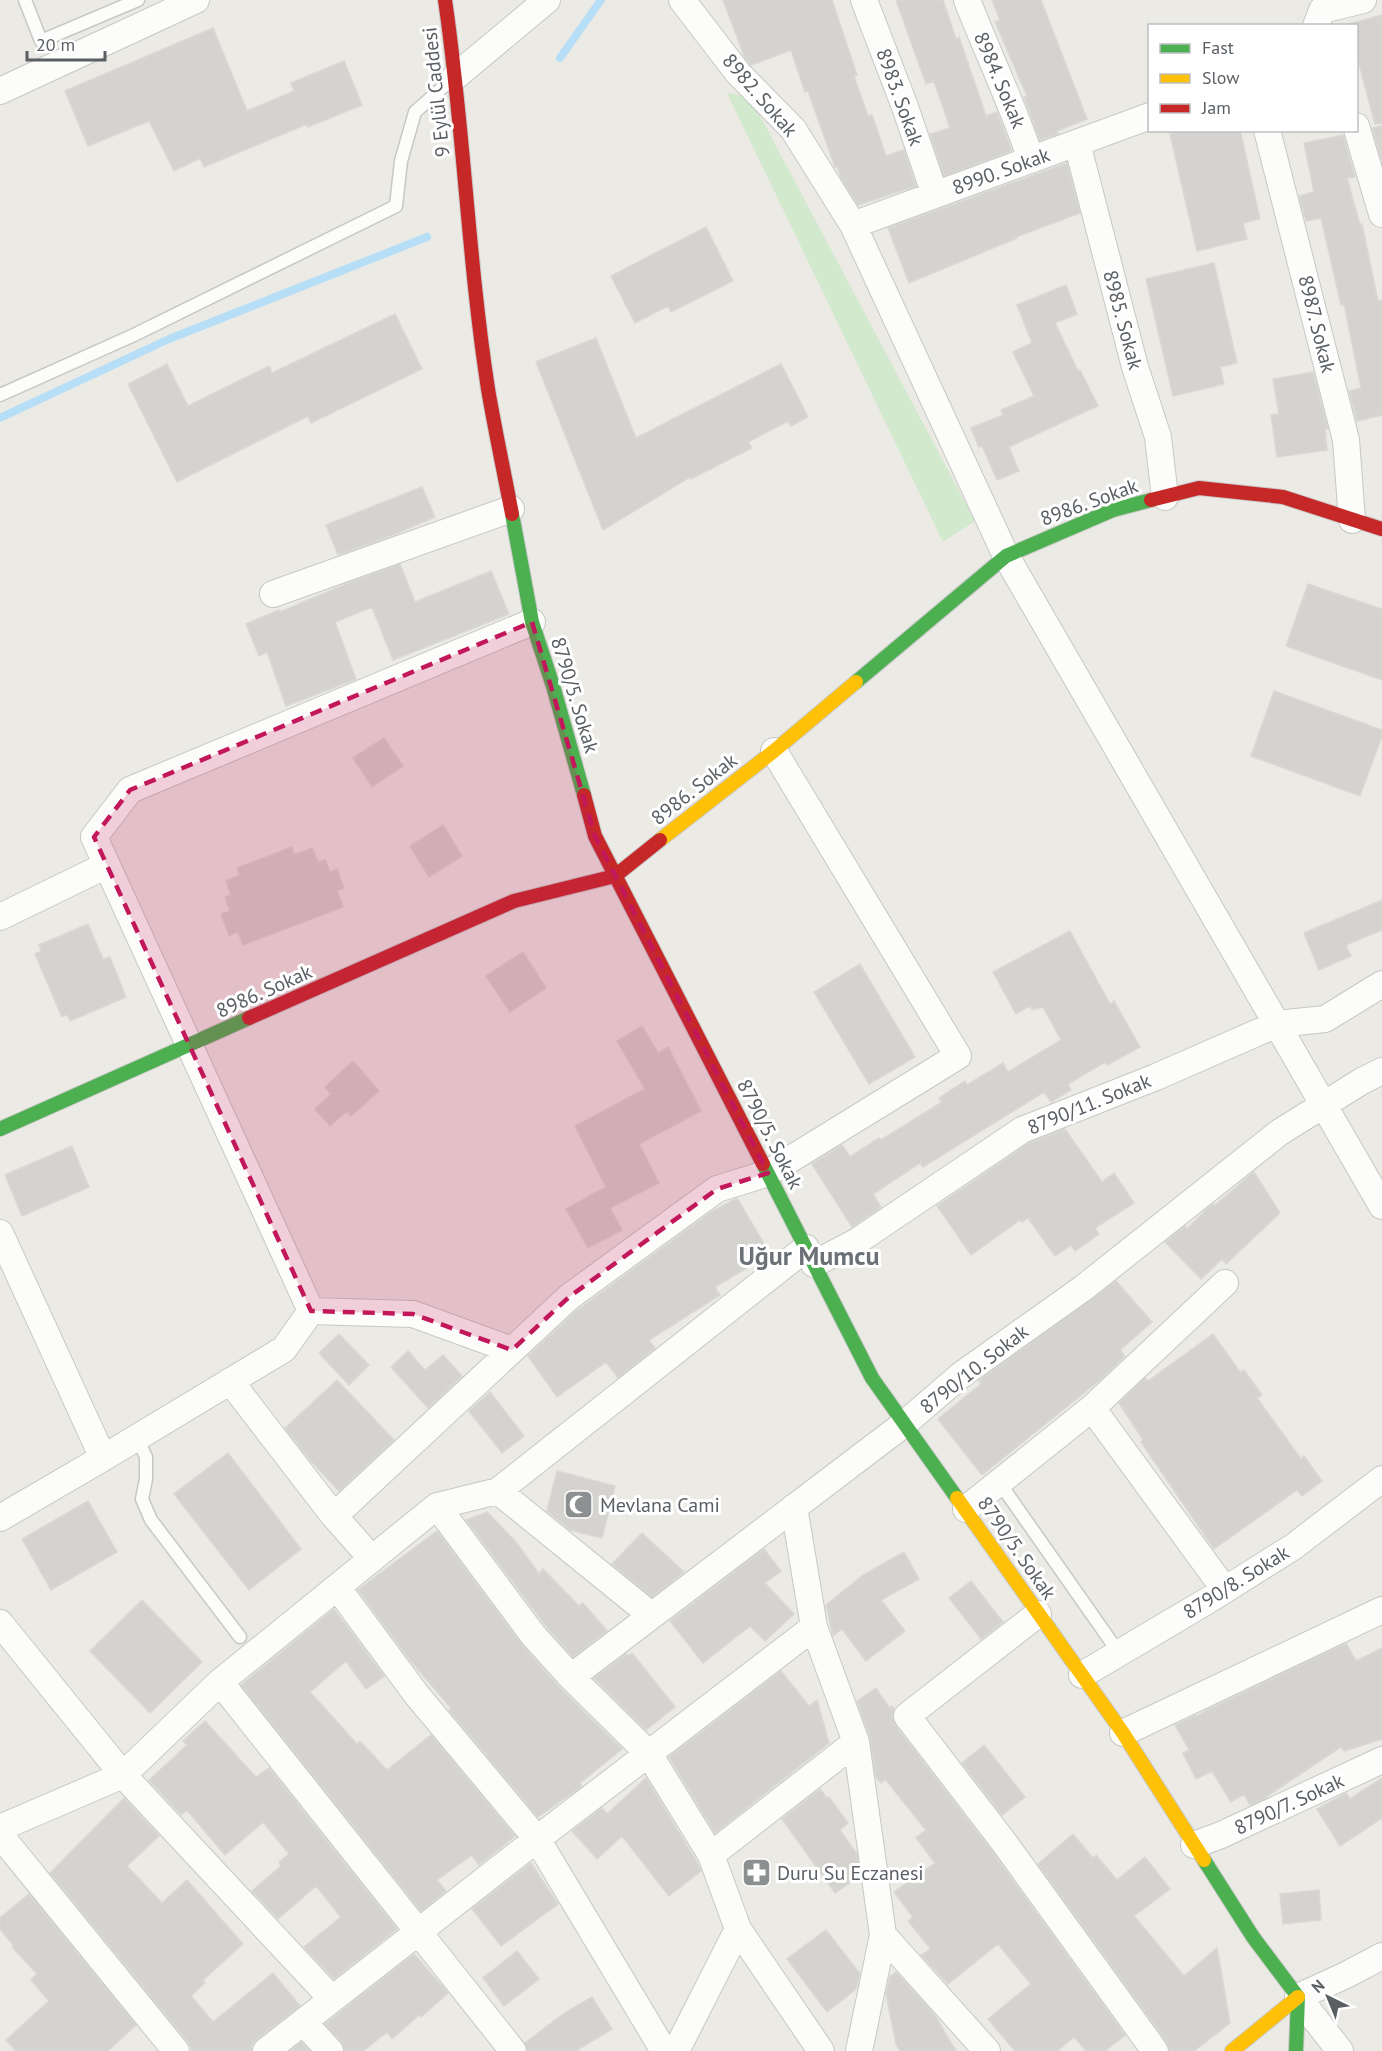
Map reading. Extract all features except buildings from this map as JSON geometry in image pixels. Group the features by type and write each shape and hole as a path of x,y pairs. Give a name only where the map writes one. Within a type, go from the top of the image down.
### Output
{"main road":[{"name":"9 Eylül Caddesi","path":"445,0 456,76 464,180"},
{"name":"8790/5. Sokak","path":"464,180 488,388 532,622 553,686 595,836 872,1378 1123,1733 1253,1937 1298,1997"},
{"name":"8986. Sokak","path":"0,1129 514,901 615,876 774,751 1006,556 1113,510 1199,488 1283,497 1382,530"},
{"path":"1232,2051 1298,1997"},
{"path":"1296,2051 1298,1997"}],"street":[{"path":"0,91 196,0"},
{"path":"456,76 547,0"},
{"name":"8982. Sokak","path":"682,0 738,73 793,129 853,225 1006,556 1382,1206"},
{"name":"8983. Sokak","path":"864,0 905,107 935,195"},
{"name":"8984. Sokak","path":"967,0 1031,160"},
{"path":"1321,15 1363,0"},
{"name":"8990. Sokak","path":"853,225 1148,116"},
{"name":"8987. Sokak","path":"1268,132 1346,440 1352,520"},
{"path":"1358,132 1382,214"},
{"name":"8985. Sokak","path":"1077,143 1135,367 1158,437 1165,497"},
{"path":"273,594 511,509"},
{"path":"311,1311 94,837 130,790 532,622"},
{"path":"334,1515 570,1297 717,1189 768,1173 958,1056 774,751"},
{"path":"0,917 107,865"},
{"name":"8790/11. Sokak","path":"498,1491 810,1256 856,1242 1022,1130 1156,1077 1277,1024 1325,1018 1382,984"},
{"name":"8790/10. Sokak","path":"571,1677 904,1424 961,1375 1082,1288 1280,1132 1323,1104 1382,1071"},
{"path":"0,1233 103,1458"},
{"path":"966,1509 1092,1408 1225,1283"},
{"path":"311,1311 413,1314 512,1350"},
{"path":"0,1518 284,1349 311,1311"},
{"path":"230,1381 334,1515 372,1559"},
{"path":"1092,1408 1225,1590"},
{"name":"8790/8. Sokak","path":"1082,1675 1293,1547 1382,1479"},
{"path":"0,1828 123,1775 220,1682 437,1506 498,1491 651,1615"},
{"path":"437,1506 533,1635 571,1677 649,1754 711,1855 738,1929 821,2051"},
{"path":"794,1507 814,1627 856,1742 883,1935 859,2051"},
{"path":"337,1587 416,1694 537,1839 664,2051"},
{"path":"1123,1733 1382,1610"},
{"path":"1038,1614 907,1716 1003,1841 1155,2051"},
{"path":"0,1623 123,1775 332,1999"},
{"path":"266,2051 537,1839 814,1627"},
{"path":"220,1682 513,2051"},
{"path":"711,1855 856,1742"},
{"name":"8790/7. Sokak","path":"1194,1845 1221,1835 1382,1760"},
{"path":"0,1835 176,2051"},
{"path":"676,2051 738,1929"},
{"path":"883,1935 987,2051"},
{"path":"1340,2051 1298,1997 1382,1956"},
{"path":"303,2022 330,2051"}],"lane":[{"path":"25,0 41,41 138,0"},
{"path":"0,394 134,335 396,206 401,161 415,112 456,76"},
{"path":"137,1438 146,1456 146,1479 142,1499 151,1520 240,1637"},
{"path":"999,1482 1119,1653"}],"highlighted area":[{"path":"532,622 595,836 768,1173 717,1189 569,1297 512,1350 413,1314 311,1311 94,837 130,790"}],"green space":[{"path":"727,93 750,97 975,521 943,542"}],"waterway":[{"path":"560,58 601,0"},
{"path":"0,418 169,339 427,237"}],"traffic: fast":[{"path":"856,682 1006,556 1113,510 1151,500"},
{"path":"512,514 532,622 584,795"},
{"path":"0,1129 249,1018"},
{"path":"763,1164 872,1378 957,1498"},
{"path":"1204,1860 1253,1937 1298,1997 1296,2051"}],"traffic: slow":[{"path":"660,840 774,751 856,682"},
{"path":"957,1498 1123,1733 1204,1860"},
{"path":"1232,2051 1298,1997"}],"traffic: jam":[{"path":"445,0 481,341 512,514"},
{"path":"1151,500 1199,488 1283,497 1382,529"},
{"path":"584,795 595,836 763,1164"},
{"path":"249,1018 514,901 615,876 660,840"}],"place":[{"name":"Mevlana Cami","path":"579,1505"},
{"name":"Duru Su Eczanesi","path":"756,1873"}],"district":[{"name":"Uğur Mumcu","path":"809,1255"}]}
